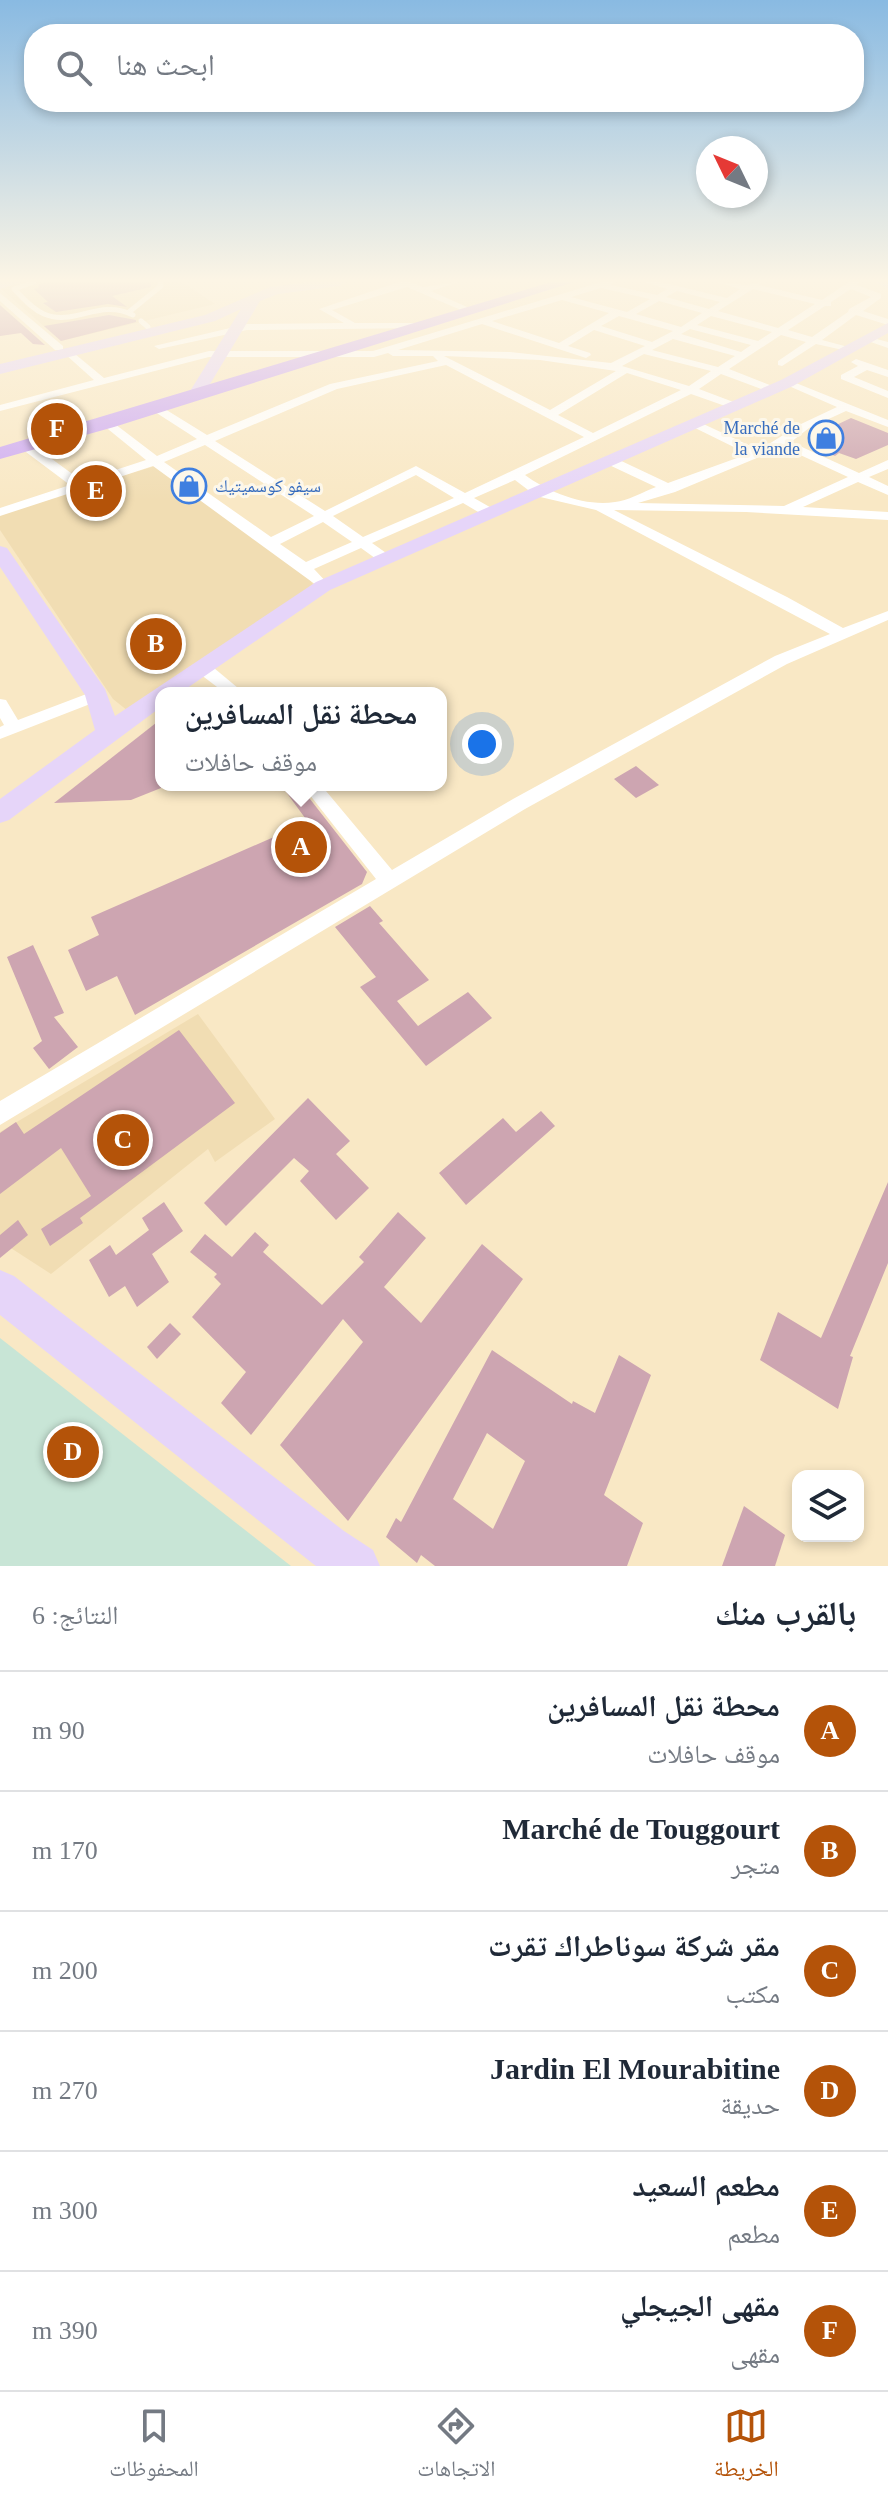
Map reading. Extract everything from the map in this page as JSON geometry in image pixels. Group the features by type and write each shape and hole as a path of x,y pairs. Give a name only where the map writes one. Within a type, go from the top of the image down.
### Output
{"main road":[{"path":"0,363 39,355"},
{"path":"0,369 47,355"},
{"path":"0,453 326,355"},
{"path":"172,687 323,586 541,493 779,386 838,355"},
{"path":"195,396 222,356"},
{"path":"0,552 8,577 97,695 108,733"},
{"path":"0,813 155,699"},
{"path":"0,1290 328,1547 357,1566"}],"street":[{"path":"70,355 101,381"},
{"path":"169,355 175,361"},
{"path":"0,408 175,361 222,356 318,355"},
{"path":"436,355 591,436"},
{"path":"492,355 557,358 617,369"},
{"path":"583,355 727,408"},
{"path":"548,416 638,355"},
{"path":"671,355 846,407 888,424"},
{"path":"759,355 808,372"},
{"path":"305,568 516,475 723,371 765,355"},
{"path":"848,355 888,374"},
{"path":"0,512 156,461 334,386 448,362"},
{"path":"867,366 845,377 888,395"},
{"path":"615,507 759,455 784,443 805,426 846,407"},
{"path":"156,408 384,558"},
{"path":"693,423 759,455"},
{"path":"98,426 156,461 305,568 323,586"},
{"path":"784,443 888,491"},
{"path":"26,446 80,486"},
{"path":"611,461 704,507"},
{"path":"785,511 888,464"},
{"path":"270,543 416,470 490,513"},
{"path":"516,475 541,493 595,506 704,507 888,516"},
{"path":"595,506 782,600 840,633"},
{"path":"0,1114 547,789 781,660 888,615"},
{"path":"202,667 228,687"},
{"path":"0,704 7,730 97,695"},
{"path":"316,791 389,881"}],"path":[{"path":"53,393 98,426"}],"shaded area":[{"path":"158,465 297,564 317,589 174,687 155,687 155,700 133,715 113,699 0,530 0,514"},
{"path":"198,1014 275,1119 215,1162 208,1149 51,1274 0,1241 0,1132"}],"green space":[{"path":"0,1338 291,1566 0,1566"}],"building":[{"name":"Marché de la viande","path":"851,418 888,433 888,445 856,459 839,453 835,456 814,447 809,438"},
{"path":"155,724 155,790 131,800 54,803"},
{"path":"636,766 659,785 636,798 614,779"},
{"path":"285,791 304,791 367,872 362,884 135,1015 117,976 86,991 68,950 99,935 91,917 308,822"},
{"path":"370,906 383,921 379,923 429,980 397,1001 418,1026 468,992 492,1018 426,1066 360,987 376,977 335,927"},
{"path":"33,945 64,1013 54,1017 78,1047 49,1069 33,1048 42,1041 7,957"},
{"path":"179,1030 235,1103 80,1218 83,1223 50,1246 41,1229 91,1196 61,1148 0,1194 0,1133 16,1122 24,1134"},
{"path":"308,1098 350,1141 336,1154 369,1188 336,1220 300,1181 309,1171 294,1158 226,1226 204,1203"},
{"path":"541,1111 555,1126 466,1205 439,1173 503,1118 516,1132"},
{"path":"888,1182 888,1263 850,1356 853,1357 838,1409 760,1360 778,1312 821,1338"},
{"path":"164,1202 183,1231 152,1254 169,1282 137,1307 125,1286 109,1297 89,1260 110,1245 116,1255 149,1230 142,1218"},
{"path":"398,1212 426,1238 384,1287 421,1323 482,1244 523,1279 348,1521 280,1445 363,1342 343,1319 251,1435 221,1403 246,1372 192,1317 221,1284 214,1277 217,1274 190,1252 205,1234 232,1257 255,1232 269,1245 263,1252 322,1305 364,1262 359,1257"},
{"path":"18,1220 28,1235 0,1258 0,1235"},
{"path":"170,1323 181,1334 157,1359 147,1347"},
{"path":"492,1350 572,1404 573,1401 595,1413 619,1355 651,1375 604,1495 643,1523 627,1566 435,1566 421,1555 417,1563 386,1537 396,1518 401,1522","holes":["487,1433 525,1461 493,1529 453,1499"]},
{"path":"744,1506 785,1535 775,1566 722,1566"}],"place":[{"name":"مقهى الجيجلي","path":"57,429"},
{"name":"Marché de la viande","path":"826,438"},
{"name":"سيفو كوسميتيك","path":"189,486"},
{"name":"مطعم السعيد","path":"96,491"},
{"name":"Marché de Touggourt","path":"156,644"},
{"name":"محطة نقل المسافرين","path":"301,847"},
{"name":"مقر شركة سوناطراك تقرت","path":"123,1140"},
{"name":"Jardin El Mourabitine","path":"73,1452"}]}
